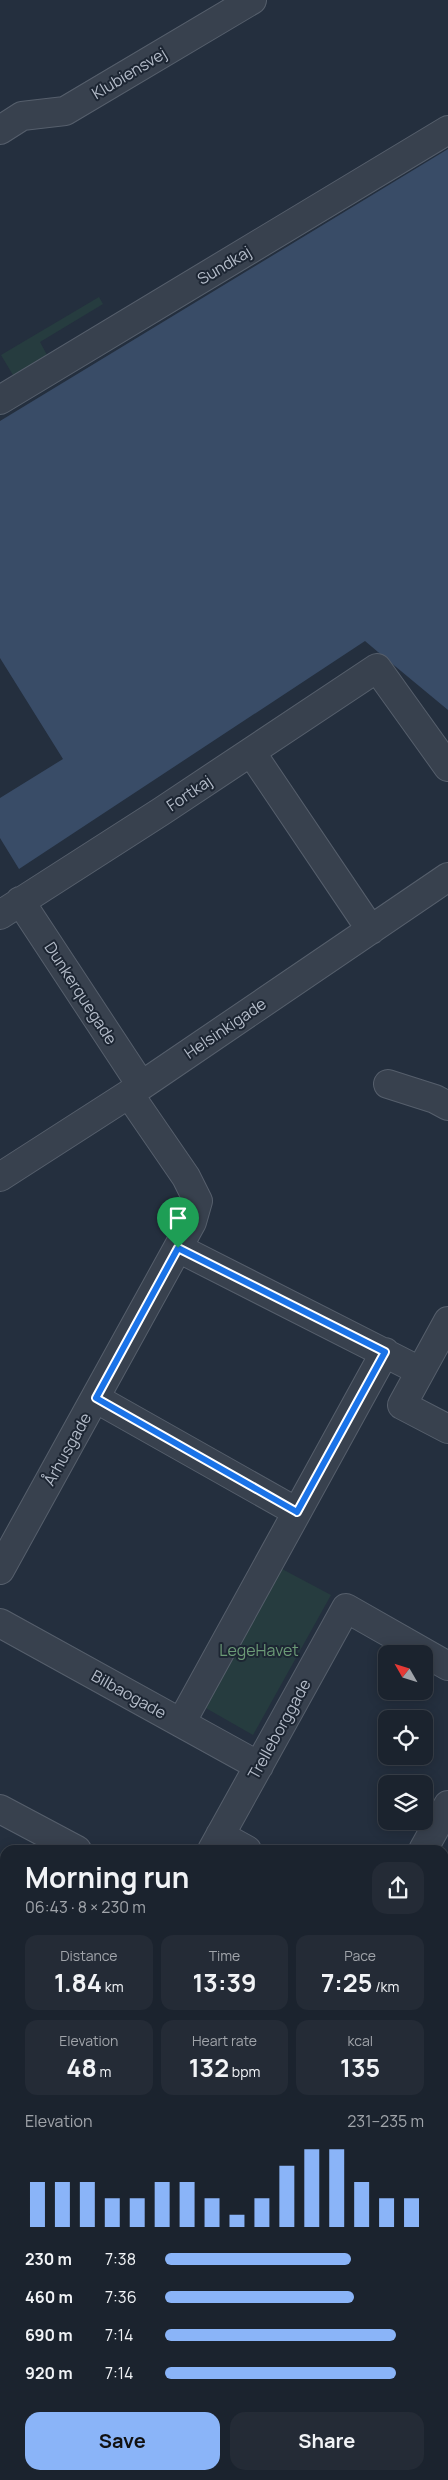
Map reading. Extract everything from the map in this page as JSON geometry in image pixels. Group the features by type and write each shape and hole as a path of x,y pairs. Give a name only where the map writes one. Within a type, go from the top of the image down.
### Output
{"street":[{"name":"Klubiensvej","path":"0,130 22,116 65,112 252,0"},
{"name":"Sundkaj","path":"0,400 448,130"},
{"name":"Fortkaj","path":"10,908 377,668 448,767"},
{"path":"251,752 371,930"},
{"name":"Helsinkigade","path":"0,1177 135,1089 448,877"},
{"name":"Dunkerquegade","path":"10,908 135,1089"},
{"path":"388,1084 435,1099 448,1106"},
{"name":"Århusgade","path":"0,1570 192,1222 198,1201 186,1176 135,1089"},
{"path":"178,1248 420,1371"},
{"path":"448,1321 402,1405 448,1429"},
{"path":"181,1723 385,1352"},
{"path":"96,1398 297,1512"},
{"name":"Trelleborggade","path":"216,1842 346,1608 448,1666"},
{"name":"Bilbaogade","path":"0,1622 259,1766"},
{"path":"426,1845 448,1804"},
{"path":"0,1809 68,1845"}],"green space":[{"path":"99,297 103,304 40,342 47,355 13,375 1,355"},
{"name":"LegeHavet","path":"267,1561 331,1595 253,1735 190,1699"}],"water":[{"path":"448,149 448,710 378,652 0,897 0,798 63,759 0,658 0,421"}],"pier":[{"path":"365,641 378,652 0,900 0,838 19,869"}],"route":[{"path":"178,1248 385,1352 297,1512 96,1398 178,1248"}]}
